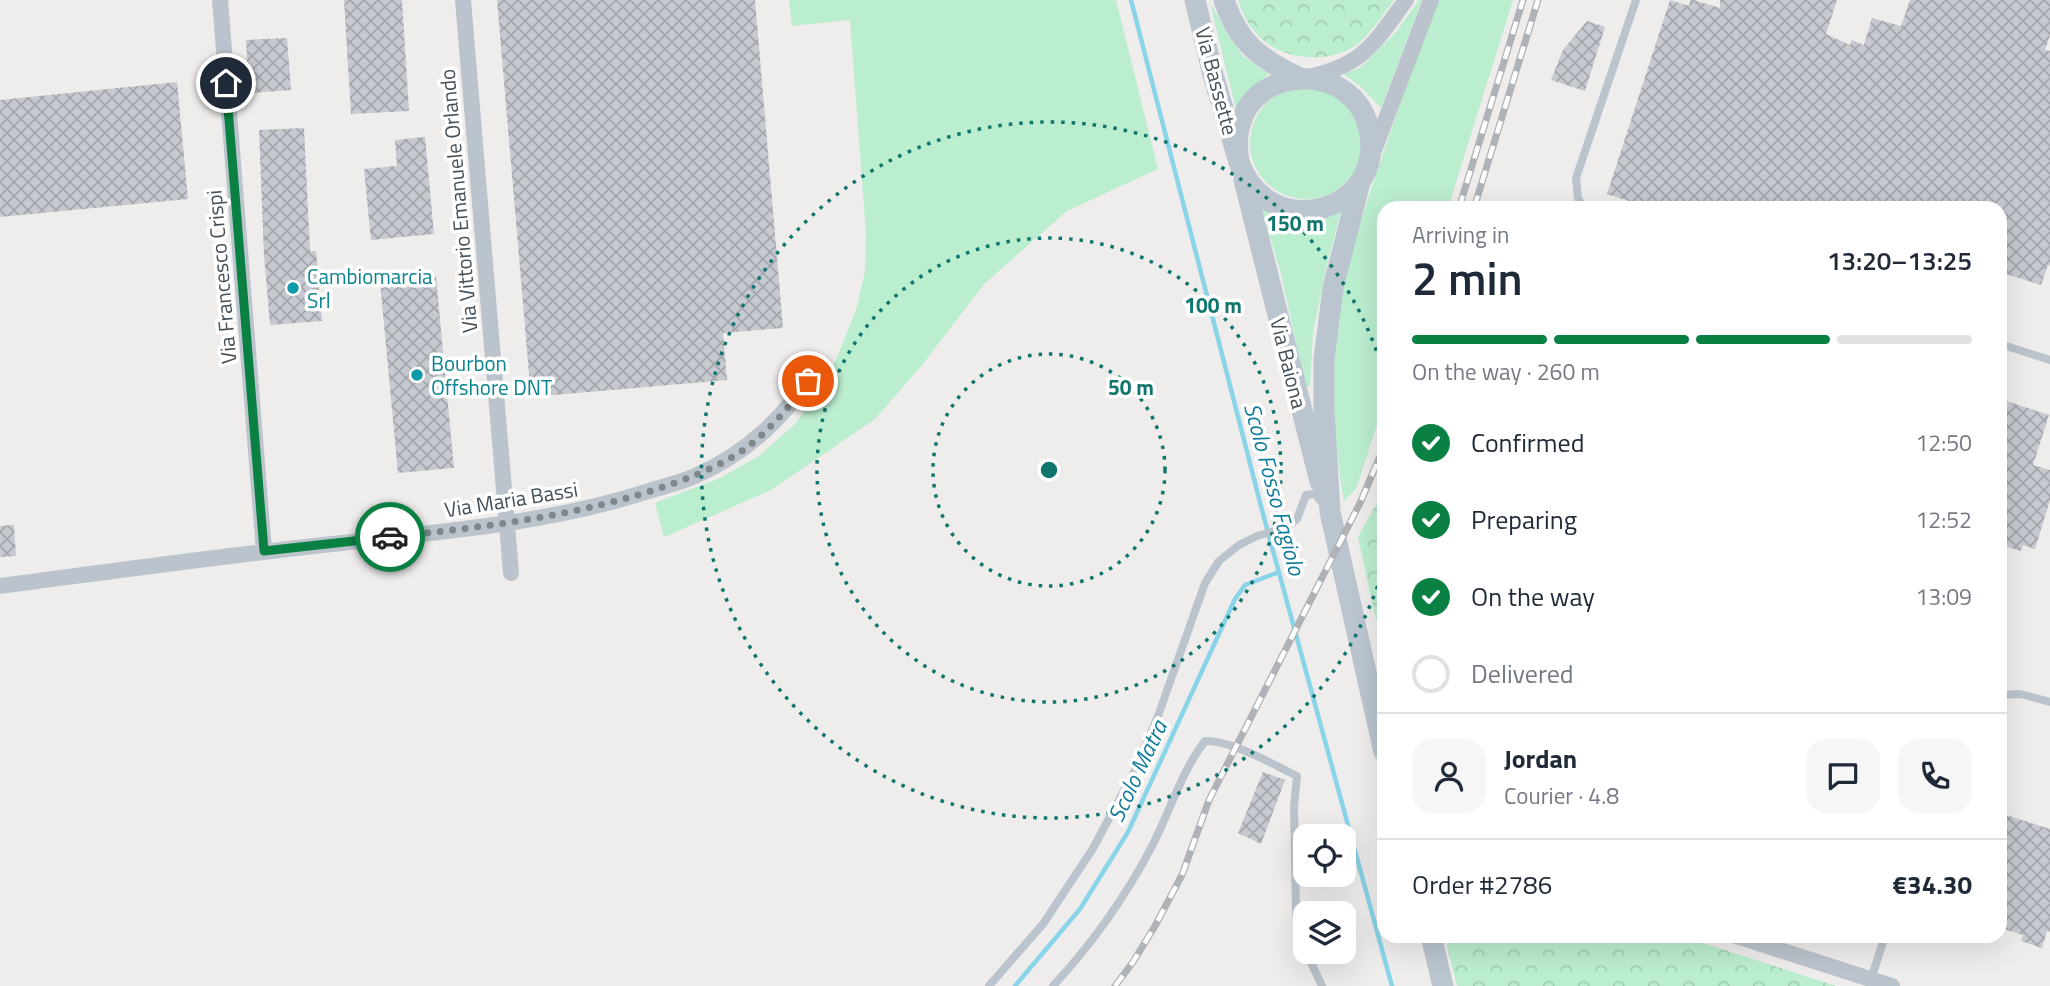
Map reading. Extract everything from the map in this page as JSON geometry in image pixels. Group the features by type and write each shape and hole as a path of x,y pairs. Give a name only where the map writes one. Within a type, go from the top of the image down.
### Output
{"main road":[{"name":"Via Bassette","path":"1195,0 1213,75 1240,167"},
{"name":"Via Bassette","path":"1224,0 1234,27 1247,44 1269,63 1303,78"},
{"path":"1303,78 1325,81 1343,90 1358,104 1367,122 1371,142 1365,171 1349,194 1334,204 1317,210 1299,211 1281,208 1252,187 1240,167 1237,142 1240,123 1249,105 1263,91 1281,82 1303,78"},
{"name":"Via Baiona","path":"1240,167 1315,468 1330,512 1377,721"},
{"name":"Via Baiona","path":"1330,512 1324,359 1333,288 1365,171"},
{"path":"1434,943 1443,986"}],"street":[{"name":"Via Francesco Crispi","path":"220,0 264,551"},
{"name":"Via Vittorio Emanuele Orlando","path":"463,0 511,573"},
{"path":"1303,78 1332,72 1348,64 1370,47 1406,0"},
{"name":"Via Baiona","path":"1365,171 1431,0"},
{"name":"Via Maria Bassi","path":"0,586 264,551 505,524 620,501 694,477 742,451 785,412 816,370"},
{"path":"1758,943 1892,986"}],"lane":[{"path":"1580,201 1576,178 1636,0"},
{"path":"2007,346 2050,360"},
{"path":"989,986 1043,924 1092,850 1133,774 1158,716 1205,583 1219,561 1256,536 1286,528 1297,519 1306,495 1315,494 1330,512"},
{"path":"2007,695 2020,694 2050,702"},
{"path":"1052,986 1066,972 1114,909 1151,847 1194,755 1205,741 1217,741 1244,751 1297,776 1294,807 1296,901"},
{"path":"1871,979 1883,943"},
{"path":"1312,964 1322,986"}],"green space":[{"path":"789,0 1116,0 1158,169 1067,211 984,284 922,365 875,419 771,490 664,537 655,503 720,478 759,456 794,425 820,391 857,307 865,271 866,234 850,20 792,26"},
{"path":"1238,0 1394,0 1373,28 1348,50 1335,55 1306,57 1278,50 1266,42 1250,25"},
{"path":"1419,0 1422,0 1381,108 1360,86 1343,74 1360,68 1396,32"},
{"path":"1439,0 1513,0 1450,201 1377,201 1377,424 1356,489 1344,501 1335,436 1333,391 1337,310 1367,201"},
{"path":"1211,3 1227,34 1243,56 1269,74 1250,91 1237,113 1214,20"},
{"path":"1306,87 1327,92 1345,104 1357,122 1362,143 1357,164 1345,182 1327,194 1306,199 1285,194 1267,182 1255,164 1250,143 1255,122 1267,104 1285,92"},
{"path":"1260,203 1342,208 1313,333 1310,387 1306,387 1281,274"},
{"path":"1377,503 1377,620 1376,620 1358,537"},
{"path":"1448,943 1704,943 1836,986 1457,986"}],"building":[{"path":"344,0 402,0 409,111 351,114"},
{"path":"497,0 755,0 783,328 723,333 727,380 531,397"},
{"path":"1670,0 1689,6 1690,0 1694,0 1720,8 1720,0 1837,0 1826,34 1850,45 1852,40 1864,45 1872,18 1901,26 1910,0 2050,0 2050,35 2045,50 2050,51 2050,266 2048,265 2041,285 2007,274 2007,201 1628,201 1607,194"},
{"path":"1587,21 1605,27 1585,91 1551,80 1563,50"},
{"path":"287,38 291,90 249,93 246,40"},
{"path":"177,82 188,199 0,217 0,100"},
{"path":"304,128 310,251 316,251 322,321 270,325 259,130"},
{"path":"425,137 434,234 371,240 364,169 397,166 395,140"},
{"name":"Bourbon Offshore DNT","path":"436,277 454,468 398,473 380,282"},
{"path":"2007,401 2049,415 2033,465 2050,470 2050,500 2035,549 2023,545 2021,551 2007,547"},
{"path":"14,525 16,556 0,557 0,526"},
{"path":"1263,772 1285,780 1261,844 1238,833"},
{"path":"2007,815 2050,829 2050,932 2047,931 2042,948 2021,941 2023,935 2007,930"}],"waterway":[{"name":"Scolo Fosso Fagiolo","path":"1131,0 1263,514 1377,931"},
{"name":"Scolo Matra","path":"1015,986 1080,909 1128,832 1235,599 1245,585 1279,572"},
{"name":"Scolo Fosso Fagiolo","path":"1380,943 1392,986"}],"railway":[{"path":"1461,201 1523,0"},
{"path":"1476,201 1538,0"},
{"path":"1115,986 1155,926 1182,875 1209,800 1360,503 1377,463"}],"way so far":[{"path":"390,537 505,524 579,511 694,477 742,451 785,412 808,381"}],"place":[{"name":"Cambiomarcia Srl","path":"293,288"},
{"name":"Bourbon Offshore DNT","path":"417,375"}],"route":[{"path":"226,83 264,551 390,537"}]}
